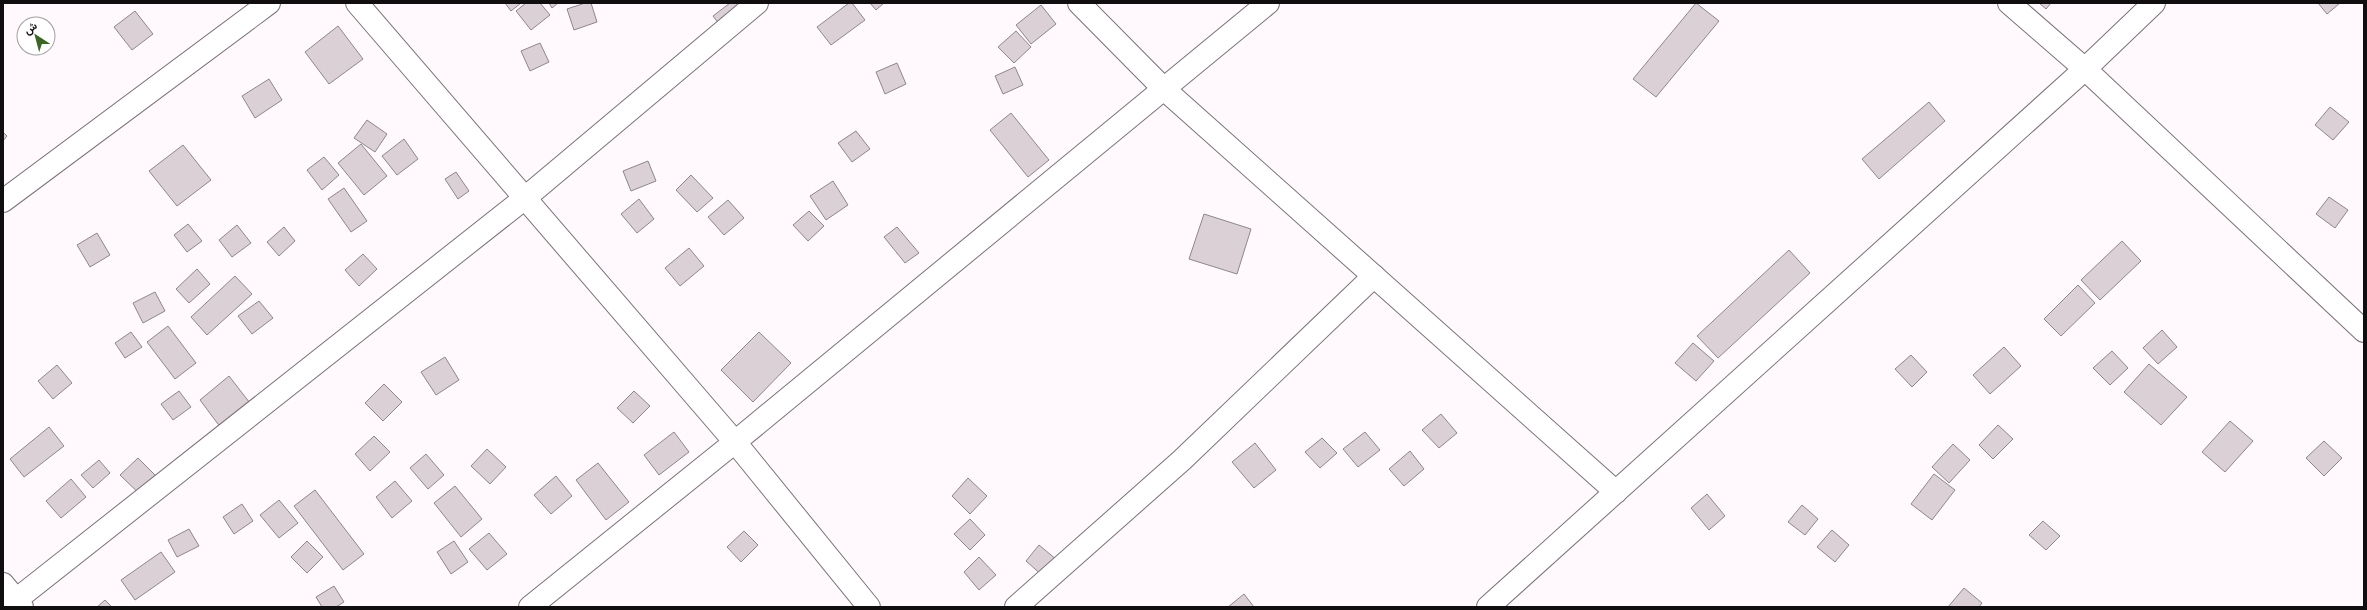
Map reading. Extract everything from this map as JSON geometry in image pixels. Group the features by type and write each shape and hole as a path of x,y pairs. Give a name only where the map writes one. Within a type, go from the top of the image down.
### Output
{"street":[{"path":"3,202 269,3"},
{"path":"357,3 735,442 869,607"},
{"path":"12,599 525,198 757,3"},
{"path":"1079,3 1164,89 1616,492"},
{"path":"530,607 735,442 1268,3"},
{"path":"2009,3 2085,69 2364,331"},
{"path":"1488,607 2085,69 2154,3"},
{"path":"1016,607 1182,460 1374,276"}],"building":[{"path":"505,3 521,3 511,11"},
{"path":"526,3 540,3 550,15 531,30 516,11"},
{"path":"549,3 558,3 552,8"},
{"path":"585,3 591,3 597,22 574,30 567,9"},
{"path":"730,3 745,3 728,36 713,16"},
{"path":"849,3 852,3 865,20 831,45 817,27"},
{"path":"870,3 884,3 876,10"},
{"path":"1696,3 1719,21 1656,97 1633,79"},
{"path":"2039,3 2051,3 2046,9"},
{"path":"2318,3 2340,3 2327,14"},
{"path":"1041,5 1056,24 1031,44 1016,25"},
{"path":"135,11 153,34 132,50 114,27"},
{"path":"338,26 363,59 329,84 305,52"},
{"path":"1016,31 1031,47 1014,63 998,47"},
{"path":"540,43 549,62 530,71 521,51"},
{"path":"897,63 906,84 885,94 876,72"},
{"path":"1015,67 1023,85 1003,94 995,76"},
{"path":"269,79 282,100 255,118 242,96"},
{"path":"1929,102 1945,121 1879,179 1862,159"},
{"path":"2330,107 2349,122 2333,140 2315,125"},
{"path":"1011,113 1049,160 1028,177 990,130"},
{"path":"367,120 387,134 375,152 354,138"},
{"path":"856,131 870,149 852,162 838,143"},
{"path":"3,132 7,136 3,141"},
{"path":"404,139 418,159 397,175 382,156"},
{"path":"361,144 387,176 364,195 338,163"},
{"path":"183,145 211,180 177,206 149,171"},
{"path":"324,157 339,175 322,190 307,170"},
{"path":"648,161 656,181 631,191 623,171"},
{"path":"456,172 469,191 458,199 445,179"},
{"path":"691,175 713,198 697,212 676,190"},
{"path":"833,181 848,205 826,220 810,196"},
{"path":"344,188 367,221 351,232 328,199"},
{"path":"2329,197 2348,210 2335,228 2316,214"},
{"path":"639,199 654,219 637,233 621,214"},
{"path":"728,200 744,218 724,235 708,217"},
{"path":"809,211 824,226 808,241 793,225"},
{"path":"1204,214 1251,229 1237,274 1189,259"},
{"path":"188,224 202,241 187,252 174,235"},
{"path":"237,225 251,243 232,257 219,240"},
{"path":"284,227 295,241 279,256 267,242"},
{"path":"897,227 919,253 905,263 884,237"},
{"path":"97,233 110,255 90,267 77,245"},
{"path":"2122,241 2141,261 2100,300 2081,280"},
{"path":"689,248 704,266 680,286 665,268"},
{"path":"1789,250 1810,273 1718,358 1697,336"},
{"path":"363,254 377,269 359,286 345,270"},
{"path":"197,269 210,284 189,303 176,289"},
{"path":"235,276 252,294 207,335 191,317"},
{"path":"2078,285 2095,303 2061,336 2044,319"},
{"path":"155,292 165,311 143,323 133,303"},
{"path":"259,301 273,318 252,334 238,316"},
{"path":"168,326 196,363 175,379 147,342"},
{"path":"2162,330 2177,347 2158,364 2143,348"},
{"path":"131,332 142,347 125,358 115,343"},
{"path":"759,332 791,363 753,402 721,370"},
{"path":"1693,343 1714,361 1696,381 1675,363"},
{"path":"2004,347 2021,366 1990,394 1973,375"},
{"path":"2112,351 2128,368 2110,385 2093,368"},
{"path":"1911,355 1927,372 1912,387 1895,369"},
{"path":"445,357 459,380 436,395 421,372"},
{"path":"2149,364 2187,397 2161,425 2124,392"},
{"path":"57,365 72,383 53,399 38,381"},
{"path":"229,376 260,416 230,440 200,400"},
{"path":"384,384 402,402 383,421 365,403"},
{"path":"179,391 191,407 173,420 161,404"},
{"path":"634,391 650,406 633,423 617,408"},
{"path":"1441,414 1457,433 1439,448 1422,430"},
{"path":"2230,421 2253,441 2225,472 2202,452"},
{"path":"1998,425 2013,439 1993,459 1979,445"},
{"path":"49,427 64,446 24,477 10,459"},
{"path":"674,432 689,452 659,475 644,455"},
{"path":"1365,432 1380,450 1358,467 1343,449"},
{"path":"374,436 390,452 370,471 355,454"},
{"path":"1322,438 1337,453 1320,468 1305,452"},
{"path":"2324,441 2342,458 2324,476 2306,458"},
{"path":"1255,443 1276,470 1254,488 1232,462"},
{"path":"1953,444 1970,460 1949,483 1932,467"},
{"path":"487,449 506,467 490,484 471,466"},
{"path":"1410,451 1424,469 1404,486 1389,469"},
{"path":"426,454 444,475 428,489 410,468"},
{"path":"138,458 167,487 150,504 120,475"},
{"path":"99,460 110,473 93,488 81,475"},
{"path":"598,463 629,502 606,520 576,480"},
{"path":"1934,474 1955,490 1932,520 1911,504"},
{"path":"556,476 572,496 551,514 534,495"},
{"path":"968,478 987,496 970,514 952,496"},
{"path":"71,479 86,497 61,518 46,501"},
{"path":"395,481 412,501 392,518 376,497"},
{"path":"455,486 482,519 461,537 434,503"},
{"path":"315,490 364,554 343,570 294,506"},
{"path":"1707,494 1725,516 1709,530 1691,508"},
{"path":"279,500 298,523 279,538 260,515"},
{"path":"242,504 253,521 234,534 223,517"},
{"path":"1802,505 1818,519 1805,535 1788,522"},
{"path":"970,519 985,535 970,550 954,534"},
{"path":"2043,521 2060,536 2046,550 2029,535"},
{"path":"189,529 199,546 177,557 168,540"},
{"path":"1832,530 1849,545 1835,562 1817,547"},
{"path":"744,531 758,545 741,562 727,547"},
{"path":"489,533 507,554 487,570 469,549"},
{"path":"307,541 323,557 307,573 291,557"},
{"path":"454,541 468,562 451,574 437,552"},
{"path":"1039,545 1057,560 1043,576 1026,561"},
{"path":"161,552 175,572 135,600 121,580"},
{"path":"979,557 996,575 979,590 964,572"},
{"path":"334,586 344,602 336,607 322,607 316,597"},
{"path":"1964,588 1982,603 1979,607 1948,607"},
{"path":"1244,594 1254,607 1228,607"},
{"path":"105,600 112,607 97,607"}]}
